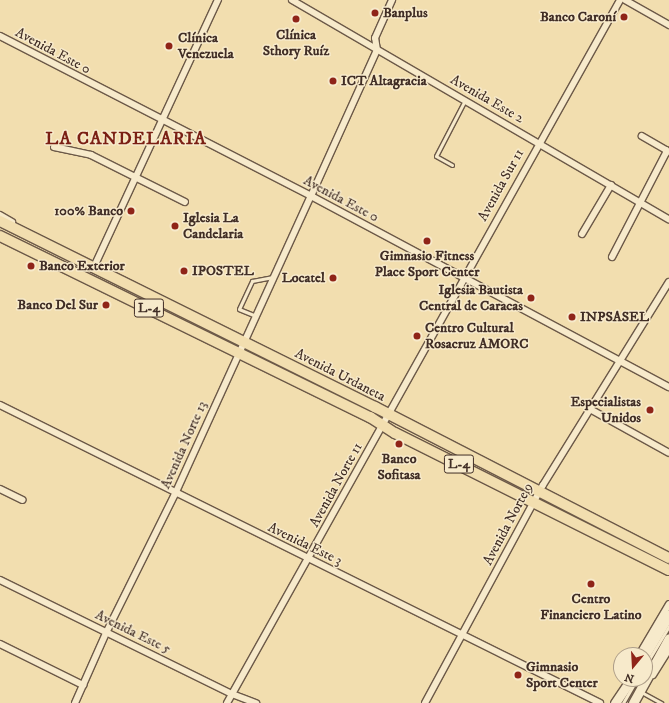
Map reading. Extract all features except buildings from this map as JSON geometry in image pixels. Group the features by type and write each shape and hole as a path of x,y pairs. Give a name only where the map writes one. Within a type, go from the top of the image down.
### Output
{"main road":[{"name":"L-4","path":"0,222 13,233 61,258"},
{"name":"L-4","path":"0,230 13,233"},
{"name":"Avenida Urdaneta","path":"0,236 94,269 389,415 669,558"},
{"name":"Avenida Urdaneta","path":"61,258 238,353 669,570"},
{"path":"650,647 669,615"},
{"path":"653,661 669,638"},
{"path":"614,703 625,687"},
{"path":"634,703 639,687"}],"street":[{"path":"94,269 218,0"},
{"name":"Avenida Este 2","path":"292,0 669,219"},
{"path":"377,50 375,38 392,0"},
{"name":"Avenida Sur 11","path":"463,277 620,0"},
{"path":"625,0 669,25"},
{"name":"Avenida Este 0","path":"0,36 163,122 311,196 669,387"},
{"name":"Avenida Norte 13","path":"75,703 106,632 175,494 256,316 272,277 311,196 377,50"},
{"path":"612,257 642,203 666,153 666,150 642,136"},
{"path":"54,147 91,155 136,179 185,202"},
{"path":"582,234 611,185"},
{"name":"Avenida Urdaneta","path":"0,215 39,237 61,258"},
{"name":"Avenida Norte 11","path":"227,703 384,426 463,277"},
{"name":"Avenida Norte 9","path":"425,703 534,501 618,361 669,282"},
{"name":"Avenida Este 3","path":"0,405 175,494 600,703"},
{"path":"590,409 669,453"},
{"path":"0,489 23,500"},
{"name":"Avenida Este 5","path":"0,580 232,694 256,703"},
{"path":"644,647 669,604"},
{"path":"0,644 83,685"},
{"path":"634,703 643,693 669,649"},
{"path":"614,703 622,687"}],"lane":[{"path":"452,165 436,156 465,100"},
{"path":"256,316 239,308 252,281 272,277"},
{"path":"653,653 669,626"},
{"path":"623,703 635,687"},
{"path":"643,693 661,703"}],"place":[{"name":"Banplus","path":"375,13"},
{"name":"Banco Caroní","path":"624,17"},
{"name":"Clínica Sthory Ruíz","path":"296,19"},
{"name":"Clínica Venezuela","path":"169,46"},
{"name":"ICT Altagracia","path":"333,81"},
{"name":"100% Banco","path":"131,211"},
{"name":"Iglesia La Candelaria","path":"175,226"},
{"name":"Gimnasio Fitness Place Sport Center","path":"427,241"},
{"name":"Banco Exterior","path":"31,266"},
{"name":"IPOSTEL","path":"184,271"},
{"name":"Locatel","path":"333,278"},
{"name":"Iglesia Bautista Central de Caracas","path":"531,298"},
{"name":"Banco Del Sur","path":"106,305"},
{"name":"INPSASEL","path":"572,317"},
{"name":"Centro Cultural Rosacruz AMORC","path":"417,336"},
{"name":"Especialistas Unidos","path":"650,410"},
{"name":"Banco Sofitasa","path":"399,444"},
{"name":"Centro Financiero Latino","path":"591,584"},
{"name":"Gimnasio Sport Center","path":"518,675"}],"district":[{"name":"LA CANDELARIA","path":"126,139"}]}
